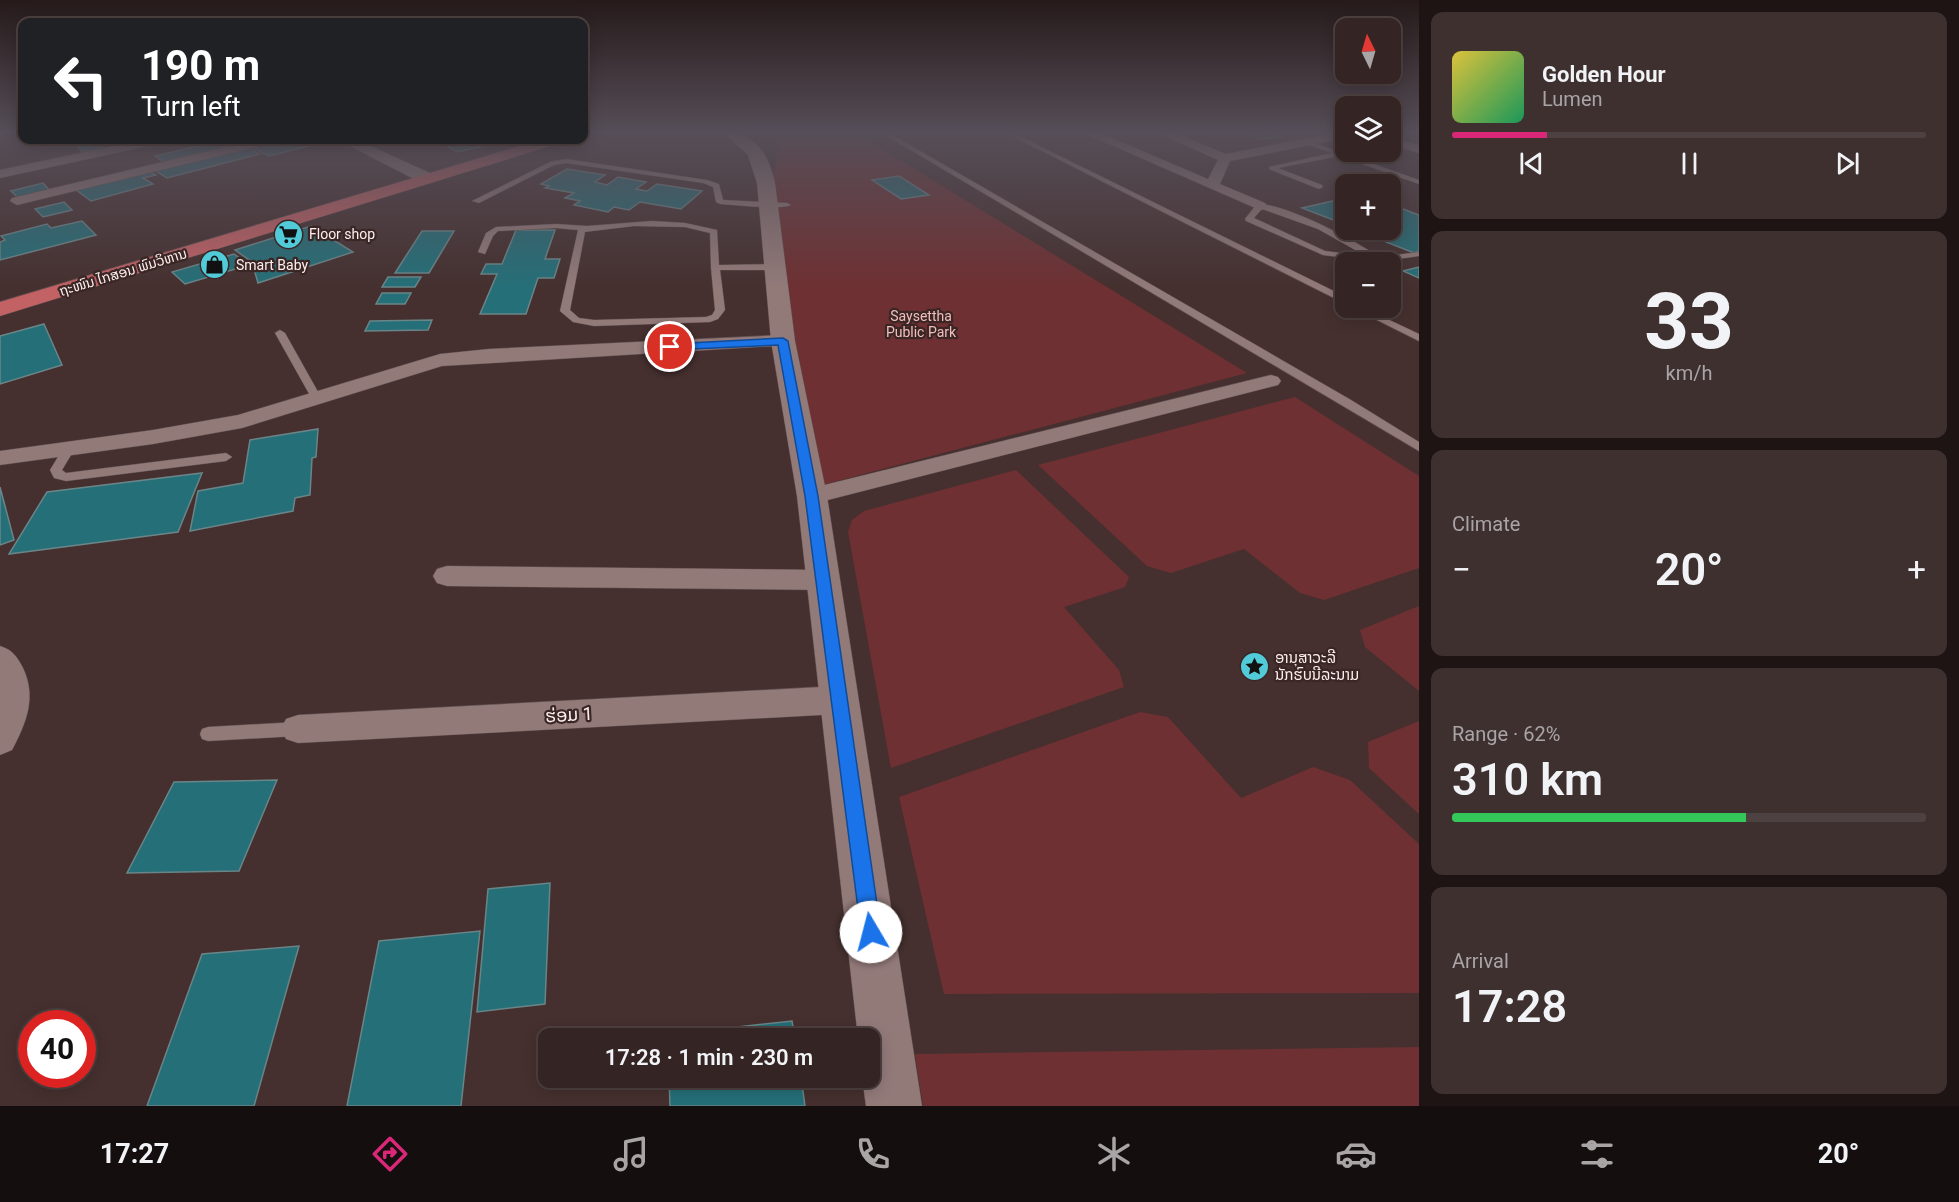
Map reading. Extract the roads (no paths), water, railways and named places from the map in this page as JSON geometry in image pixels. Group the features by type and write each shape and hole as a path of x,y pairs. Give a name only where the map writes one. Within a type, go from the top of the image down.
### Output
{"highway":[{"name":"ຖະໜົນ ໄກສອນ ພົມວິຫານ","path":"0,303 398,185"},
{"name":"ຖະໜົນ ໄກສອນ ພົມວິຫານ","path":"0,309 408,185"}],"street":[{"path":"56,185 63,189"},
{"path":"17,201 81,185"},
{"path":"772,185 775,267 783,341 812,496 894,1106"},
{"path":"1209,185 1260,206"},
{"path":"0,458 68,450 242,422 417,366 452,359 783,341"},
{"path":"812,496 1270,381"},
{"path":"447,576 823,580"},
{"path":"0,658 10,670 16,703 12,719 0,740"},
{"name":"ຮ່ອມ 1","path":"298,729 839,700"}],"lane":[{"path":"476,201 509,185"},
{"path":"713,185 716,186 720,202 770,185"},
{"path":"973,185 1347,402 1419,447"},
{"path":"1113,185 1335,296"},
{"path":"1313,185 1319,187"},
{"path":"1335,255 1323,253 1250,219 1260,206 1367,252"},
{"path":"482,252 489,235 496,229 680,224 701,227 714,232 720,310 715,317 698,321 594,323 576,320 565,311 581,231 587,228"},
{"path":"1401,257 1419,254"},
{"path":"715,268 775,267"},
{"path":"1378,318 1419,338"},
{"path":"280,333 317,399"},
{"path":"1270,381 1298,375"},
{"path":"68,450 56,470 58,475 66,477 226,458"},
{"path":"208,734 298,729"}],"place":[{"name":"Floor shop","path":"288,234"},
{"name":"Smart Baby","path":"215,265"},
{"name":"ອານຸສາວະລີ ນັກຮົບນີລະນາມ","path":"1254,667"}],"park label":[{"name":"Saysettha Public Park","path":"921,324"}]}
